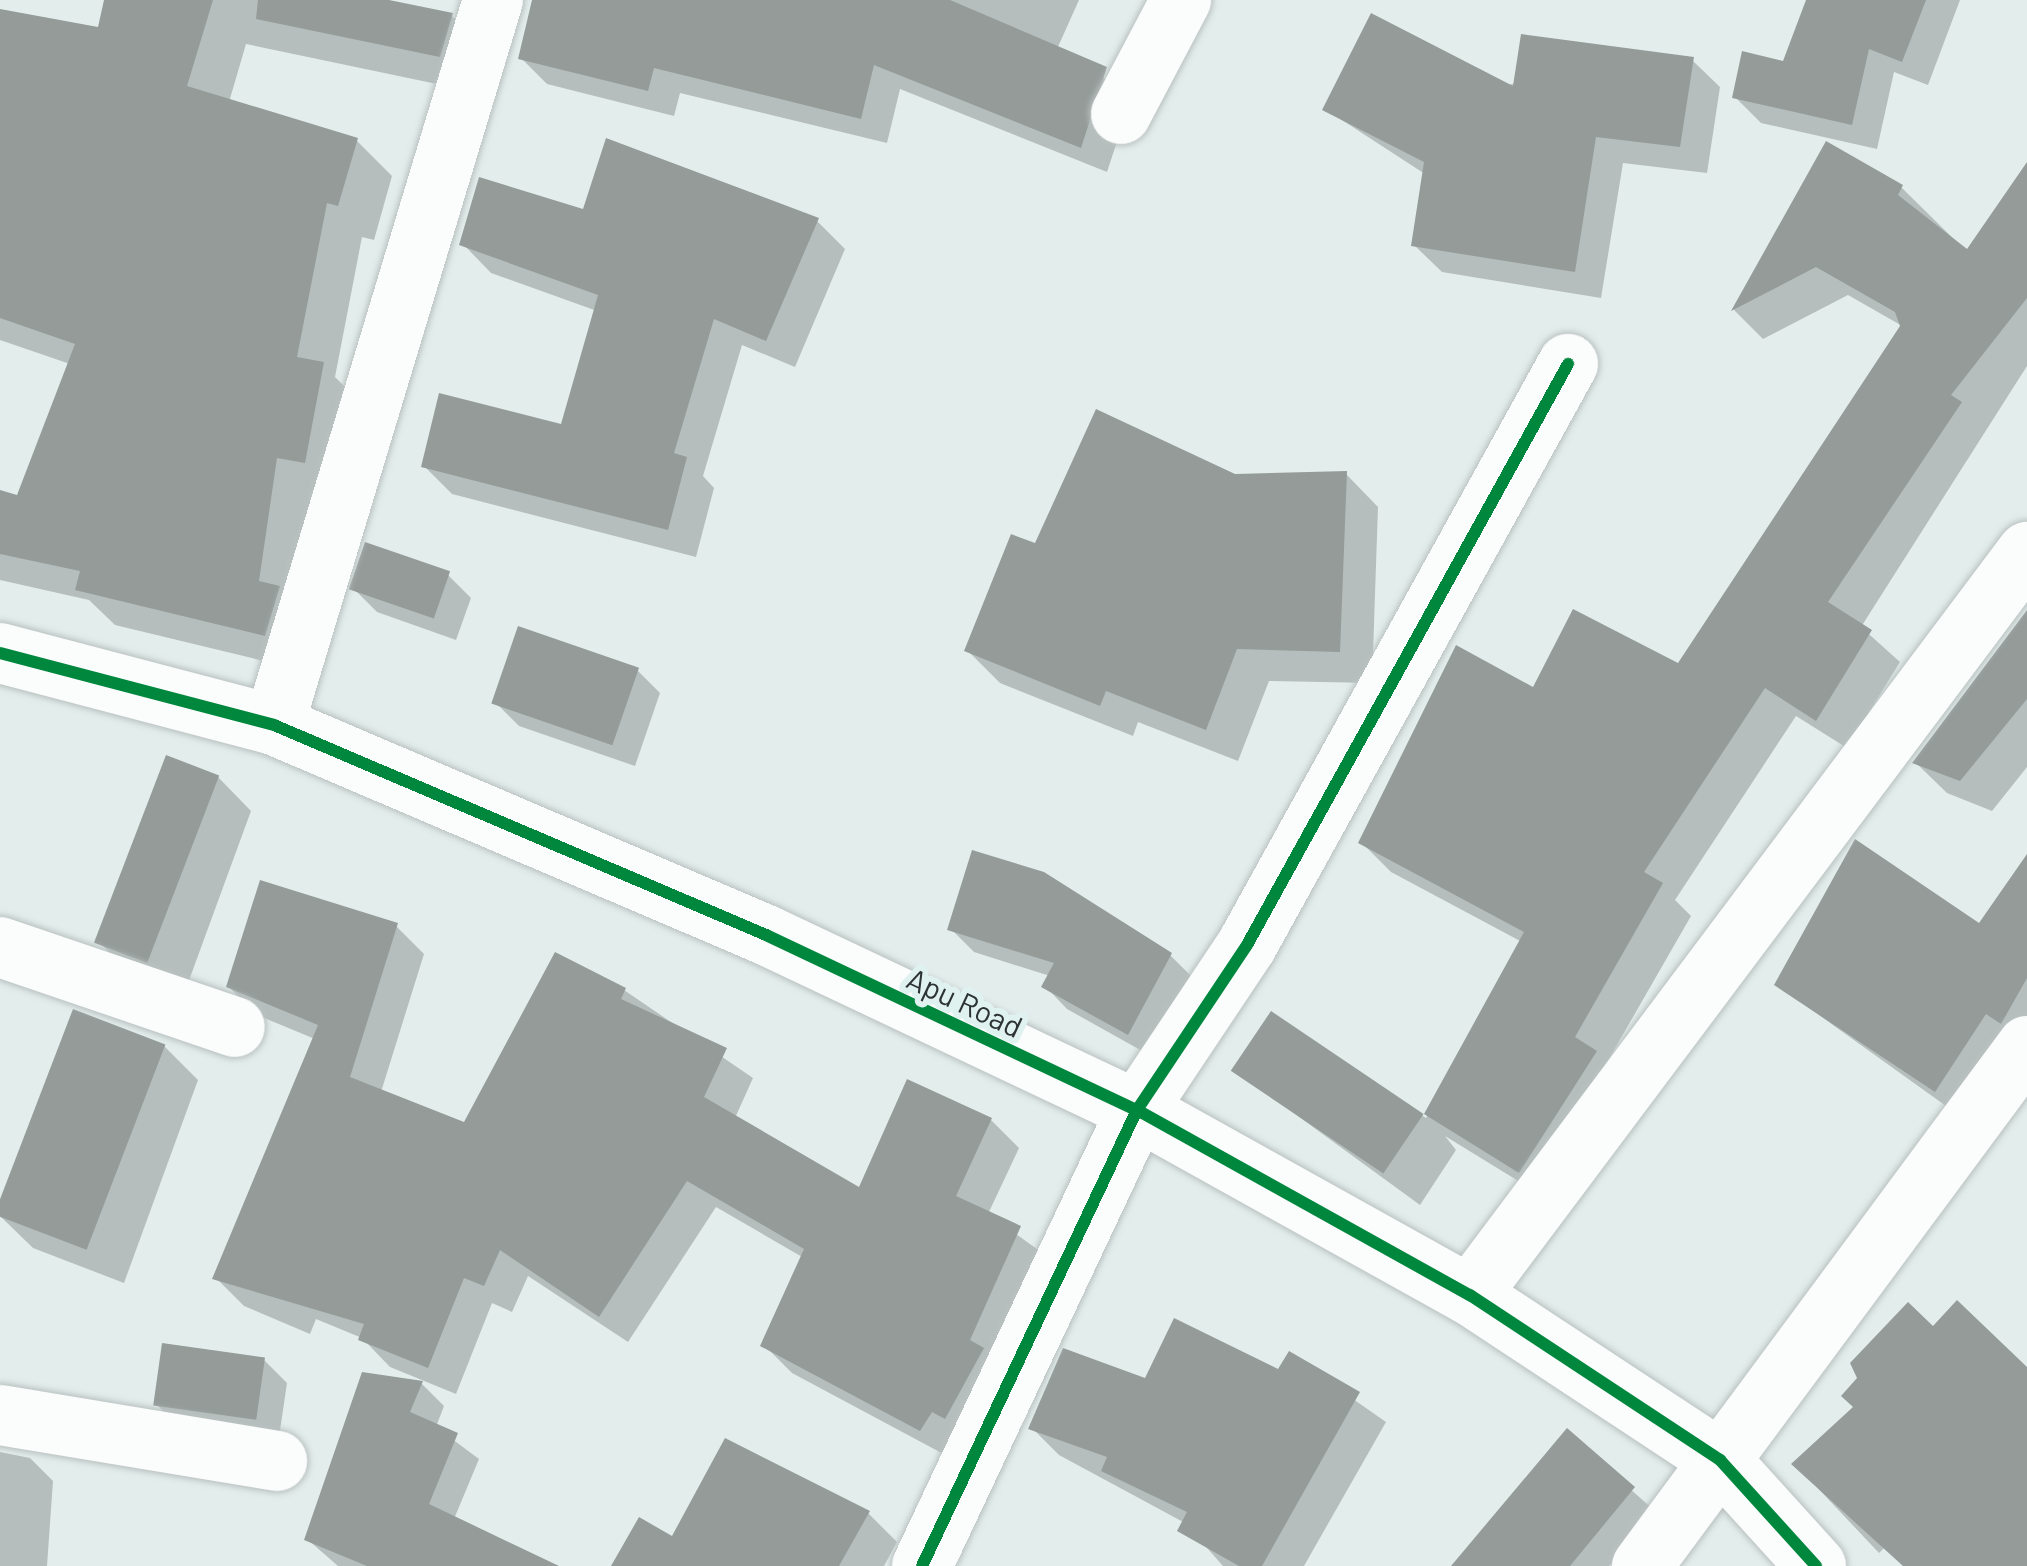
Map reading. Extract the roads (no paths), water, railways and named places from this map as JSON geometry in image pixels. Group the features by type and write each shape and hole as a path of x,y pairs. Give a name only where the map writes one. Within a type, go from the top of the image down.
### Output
{"street":[{"path":"274,725 493,0"},
{"path":"1121,114 1181,0"},
{"path":"922,1566 1137,1110 1247,945 1568,364"},
{"path":"1470,1295 2027,552"},
{"name":"Apu Road","path":"0,653 274,725 766,935 1137,1110 1470,1295 1720,1460 1816,1566"},
{"path":"0,947 235,1027"},
{"path":"1642,1566 2027,1046"},
{"path":"0,1415 277,1461"}]}
